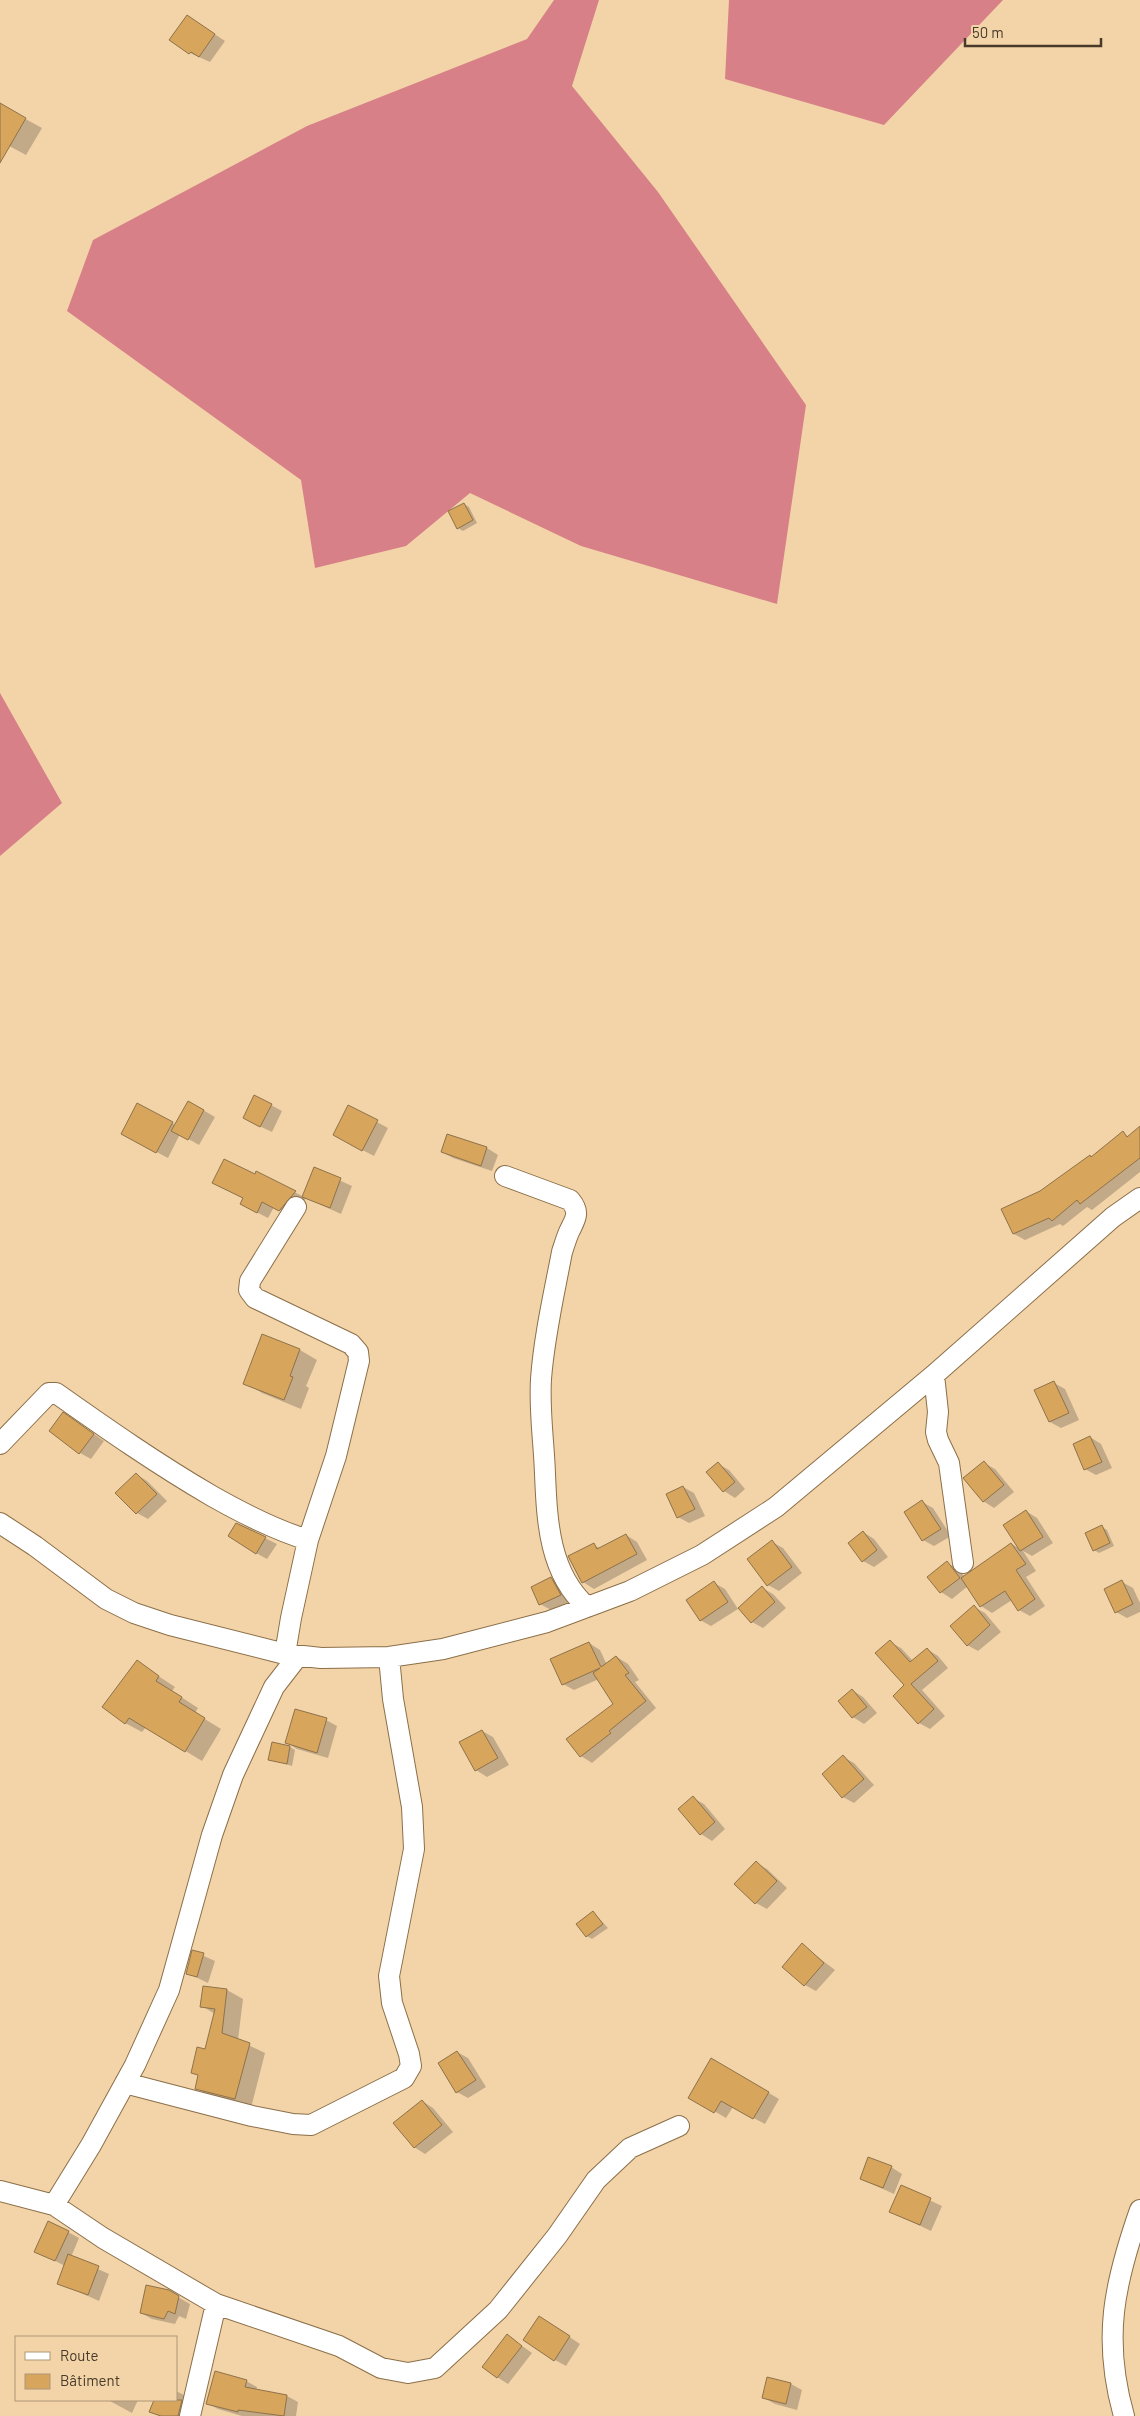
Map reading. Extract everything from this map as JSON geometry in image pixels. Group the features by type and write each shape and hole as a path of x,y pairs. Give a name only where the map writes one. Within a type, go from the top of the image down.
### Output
{"street":[{"path":"505,1176 570,1200 577,1208 578,1218 568,1233 562,1252 541,1378 540,1420 545,1469 547,1520 551,1546 572,1590 587,1607"},
{"path":"0,1523 106,1598 134,1613 170,1625 292,1655 322,1658 389,1658 442,1650 548,1622 630,1592 702,1555 739,1533 776,1507 934,1375 1113,1217 1140,1198"},
{"path":"54,2205 125,2083 169,1990 212,1836 233,1775 274,1687 292,1655 291,1618 308,1540 336,1456 358,1361 358,1352 351,1344 255,1298 249,1290 250,1281 296,1207"},
{"path":"934,1375 938,1412 936,1432 949,1463 963,1563"},
{"path":"0,1444 49,1393 56,1392 156,1464 233,1508 291,1535 308,1540"},
{"path":"125,2083 252,2116 292,2124 311,2125 404,2078 410,2066 409,2054 392,2003 389,1976 414,1849 412,1807 393,1699 389,1658"},
{"path":"0,2191 54,2205 103,2238 216,2304 339,2346 381,2368 408,2373 435,2368 498,2310 557,2236 596,2180 630,2148 678,2126"},
{"path":"1124,2416 1118,2394 1111,2348 1114,2302 1128,2246 1140,2210"},
{"path":"190,2416 216,2304"}],"shaded area":[{"path":"554,0 599,0 572,86 658,192 806,405 777,604 581,546 470,493 406,546 315,568 301,480 67,311 93,240 307,126 527,39"},
{"path":"729,0 1003,0 884,125 725,79"},
{"path":"0,693 62,803 0,856"}],"building":[{"path":"187,15 215,34 199,57 191,52 189,54 169,40"},
{"path":"0,103 26,118 0,163"},
{"path":"464,503 473,520 457,529 448,511"},
{"path":"254,1095 272,1104 260,1127 243,1118"},
{"path":"188,1101 204,1110 188,1140 171,1131"},
{"path":"137,1103 173,1122 156,1153 121,1134"},
{"path":"348,1105 378,1120 362,1151 333,1135"},
{"path":"1140,1126 1140,1158 1080,1204 1077,1200 1052,1221 1049,1218 1013,1234 1001,1209 1040,1191 1090,1155 1091,1157 1123,1131 1127,1137"},
{"path":"447,1134 487,1147 481,1166 441,1152"},
{"path":"224,1159 255,1174 256,1171 296,1191 279,1211 262,1202 257,1213 240,1204 243,1198 212,1183"},
{"path":"314,1167 341,1178 330,1208 302,1197"},
{"path":"262,1334 300,1349 290,1376 293,1377 284,1400 243,1384"},
{"path":"1054,1381 1069,1413 1049,1422 1034,1390"},
{"path":"63,1412 94,1434 79,1454 49,1431"},
{"path":"1090,1436 1102,1462 1084,1470 1073,1444"},
{"path":"984,1461 1004,1485 983,1502 963,1478"},
{"path":"718,1462 735,1482 723,1492 706,1472"},
{"path":"136,1473 157,1494 136,1514 115,1493"},
{"path":"683,1486 695,1509 677,1518 666,1494"},
{"path":"922,1500 941,1529 922,1541 904,1512"},
{"path":"1026,1510 1043,1537 1020,1551 1003,1525"},
{"path":"236,1523 266,1537 256,1554 228,1536"},
{"path":"1102,1525 1110,1543 1093,1551 1085,1533"},
{"path":"863,1531 877,1550 862,1562 848,1543"},
{"path":"626,1534 637,1554 582,1583 568,1556 594,1543 597,1549"},
{"path":"772,1540 792,1567 767,1586 747,1559"},
{"path":"1011,1543 1026,1564 1016,1570 1035,1599 1018,1611 1005,1591 980,1607 961,1578"},
{"path":"947,1561 960,1578 940,1593 927,1577"},
{"path":"551,1577 561,1595 539,1605 531,1587"},
{"path":"1122,1580 1133,1604 1115,1613 1104,1589"},
{"path":"714,1581 728,1602 700,1621 686,1600"},
{"path":"762,1586 775,1602 751,1623 738,1608"},
{"path":"974,1605 990,1625 967,1646 950,1626"},
{"path":"890,1640 910,1662 927,1648 938,1661 911,1684 934,1709 918,1724 893,1696 904,1685 875,1653"},
{"path":"589,1642 601,1667 616,1656 629,1673 625,1675 646,1701 609,1731 611,1733 580,1757 566,1739 613,1704 593,1673 600,1668 562,1685 550,1659"},
{"path":"137,1660 159,1676 156,1681 182,1697 179,1702 205,1718 185,1752 129,1718 125,1724 102,1707"},
{"path":"852,1689 867,1707 852,1718 838,1701"},
{"path":"295,1709 327,1718 317,1753 285,1743"},
{"path":"482,1730 498,1758 475,1771 459,1742"},
{"path":"272,1742 290,1746 287,1764 268,1760"},
{"path":"843,1755 864,1779 842,1798 822,1774"},
{"path":"693,1796 715,1822 700,1835 678,1809"},
{"path":"756,1861 777,1881 755,1904 734,1884"},
{"path":"593,1911 603,1924 586,1937 576,1924"},
{"path":"802,1943 824,1963 804,1986 782,1967"},
{"path":"192,1950 204,1953 197,1977 186,1974"},
{"path":"203,1986 227,1989 222,2033 250,2043 235,2099 195,2089 198,2075 191,2073 197,2047 205,2049 215,2009 200,2007"},
{"path":"457,2051 476,2080 456,2093 438,2063"},
{"path":"711,2058 769,2092 753,2119 721,2101 714,2113 688,2098"},
{"path":"422,2100 442,2125 414,2148 393,2123"},
{"path":"868,2157 892,2166 883,2188 860,2179"},
{"path":"901,2185 931,2198 920,2225 889,2212"},
{"path":"48,2221 69,2231 55,2261 34,2252"},
{"path":"68,2254 99,2266 88,2295 57,2284"},
{"path":"146,2285 169,2290 179,2296 175,2314 168,2311 164,2319 140,2313"},
{"path":"539,2316 570,2336 554,2361 523,2340"},
{"path":"507,2334 522,2346 497,2378 482,2367"},
{"path":"215,2371 247,2380 245,2387 287,2395 284,2416 238,2410 238,2412 206,2404"},
{"path":"767,2377 791,2383 786,2404 762,2398"},
{"path":"182,2400 178,2416 161,2416 149,2412 154,2401"}]}
